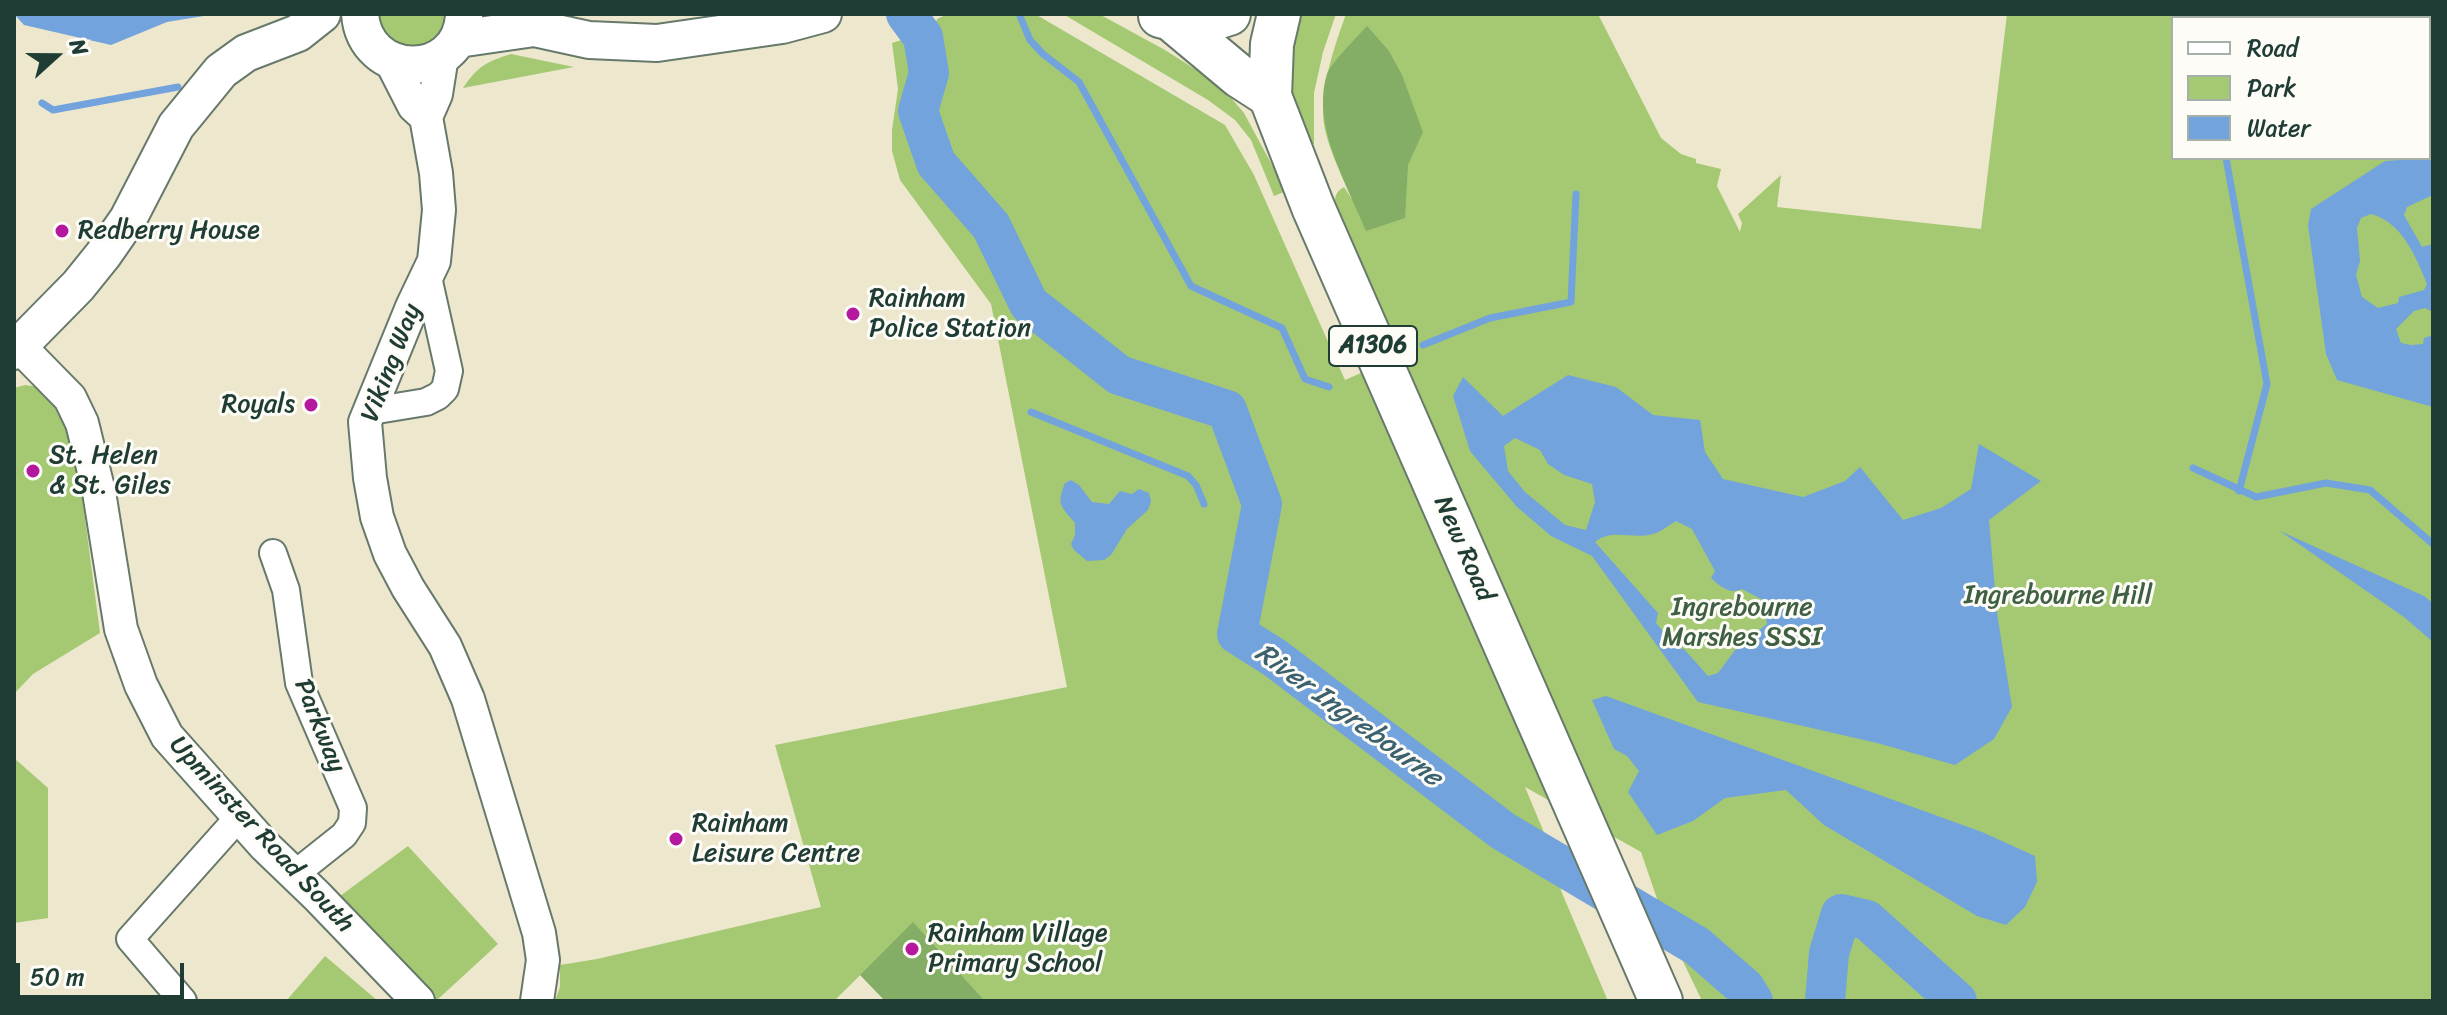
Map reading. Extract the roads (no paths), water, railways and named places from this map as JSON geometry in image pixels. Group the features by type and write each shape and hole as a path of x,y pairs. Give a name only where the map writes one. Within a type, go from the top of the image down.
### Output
{"main road":[{"path":"16,348 78,286 128,219 176,126 221,71 246,53 310,23 373,38 403,65 417,65 430,62 455,36 526,21 589,40 657,43 782,25 823,14"},
{"path":"1163,17 1211,20 1229,14"},
{"name":"New Road","path":"1279,14 1272,44 1270,96 1337,266 1659,997"},
{"path":"1163,17 1270,96"}],"street":[{"path":"373,38 414,106 426,117 455,36"},
{"name":"Viking Way","path":"426,117 439,210 434,261 365,422 370,478 377,517 390,554 445,646 468,699 539,933 543,960 537,1001"},
{"path":"371,411 426,402 445,389 449,371 428,277"},
{"name":"Upminster Road South","path":"16,348 70,398 82,423 99,492 121,629 141,685 167,736 265,846 418,1001"},
{"name":"Parkway","path":"273,553 286,590 299,683 353,808 352,823 344,835 295,874"},
{"path":"183,1001 130,939 239,817"}],"water":[{"path":"14,14 216,14 167,22 111,45 24,25"},
{"path":"2433,154 2433,195 2407,207 2404,215 2422,247 2433,244 2433,312 2425,308 2414,311 2396,329 2401,343 2411,345 2423,344 2424,338 2433,335 2433,407 2337,380 2326,354 2308,225 2311,209 2385,161 2431,160","holes":["2371,214 2391,225 2406,242 2427,284 2424,290 2399,297 2398,303 2378,308 2362,297 2356,275 2360,261 2357,228 2361,218"]},
{"path":"1568,375 1616,387 1653,415 1700,420 1705,452 1723,479 1803,497 1845,481 1860,467 1903,520 1941,508 1971,489 1979,444 2041,481 1989,520 1997,613 2012,707 1994,739 1955,765 1877,743 1698,702 1592,556 1551,536 1517,507 1470,451 1453,396 1463,377 1503,416","holes":["1515,438 1540,450 1548,464 1564,475 1592,484 1595,502 1586,530 1565,525 1525,492 1508,471 1504,446","1676,521 1692,529 1715,571 1711,578 1725,589 1742,589 1763,600 1767,624 1738,646 1718,673 1708,676 1684,649 1677,648 1656,623 1658,613 1595,542 1608,536 1653,534"]},
{"path":"1071,480 1092,502 1109,504 1120,491 1132,494 1139,489 1149,493 1151,501 1148,510 1127,529 1111,555 1104,560 1087,561 1071,544 1075,523 1063,509 1061,496 1065,483"},
{"path":"2280,531 2424,596 2433,603 2433,642 2404,617"},
{"path":"1606,696 1982,832 2035,856 2037,882 2025,907 2006,925 1977,916 1824,825 1786,790 1725,798 1693,821 1657,835 1628,792 1639,771 1627,756 1614,749 1592,700"}],"waterway":[{"name":"River Ingrebourne","path":"906,14 923,37 929,73 918,111 936,163 991,226 1029,304 1119,375 1227,410 1262,504 1237,634 1275,658 1503,831 1697,946 1745,988 1753,1001"},
{"path":"1020,16 1030,40 1079,82 1191,286 1282,328 1305,379 1329,387"},
{"path":"42,103 53,110 178,87"},
{"path":"2226,160 2267,384 2239,491"},
{"path":"1423,345 1490,318 1571,302 1576,194"},
{"path":"1031,412 1188,476 1196,485 1204,504"},
{"path":"2193,468 2256,497 2326,483 2370,490 2433,544"},
{"name":"River Ingrebourne","path":"1825,1001 1829,953 1841,914 1867,920 1957,1001"}],"place":[{"name":"Redberry House","path":"62,231"},
{"name":"Rainham Police Station","path":"853,314"},
{"name":"Royals","path":"311,405"},
{"name":"St. Helen & St. Giles","path":"33,471"},
{"name":"Rainham Leisure Centre","path":"676,839"},
{"name":"Rainham Village Primary School","path":"912,949"}],"park label":[{"name":"Ingrebourne Hill","path":"2058,596"},
{"name":"Ingrebourne Marshes SSSI","path":"1742,623"}]}
